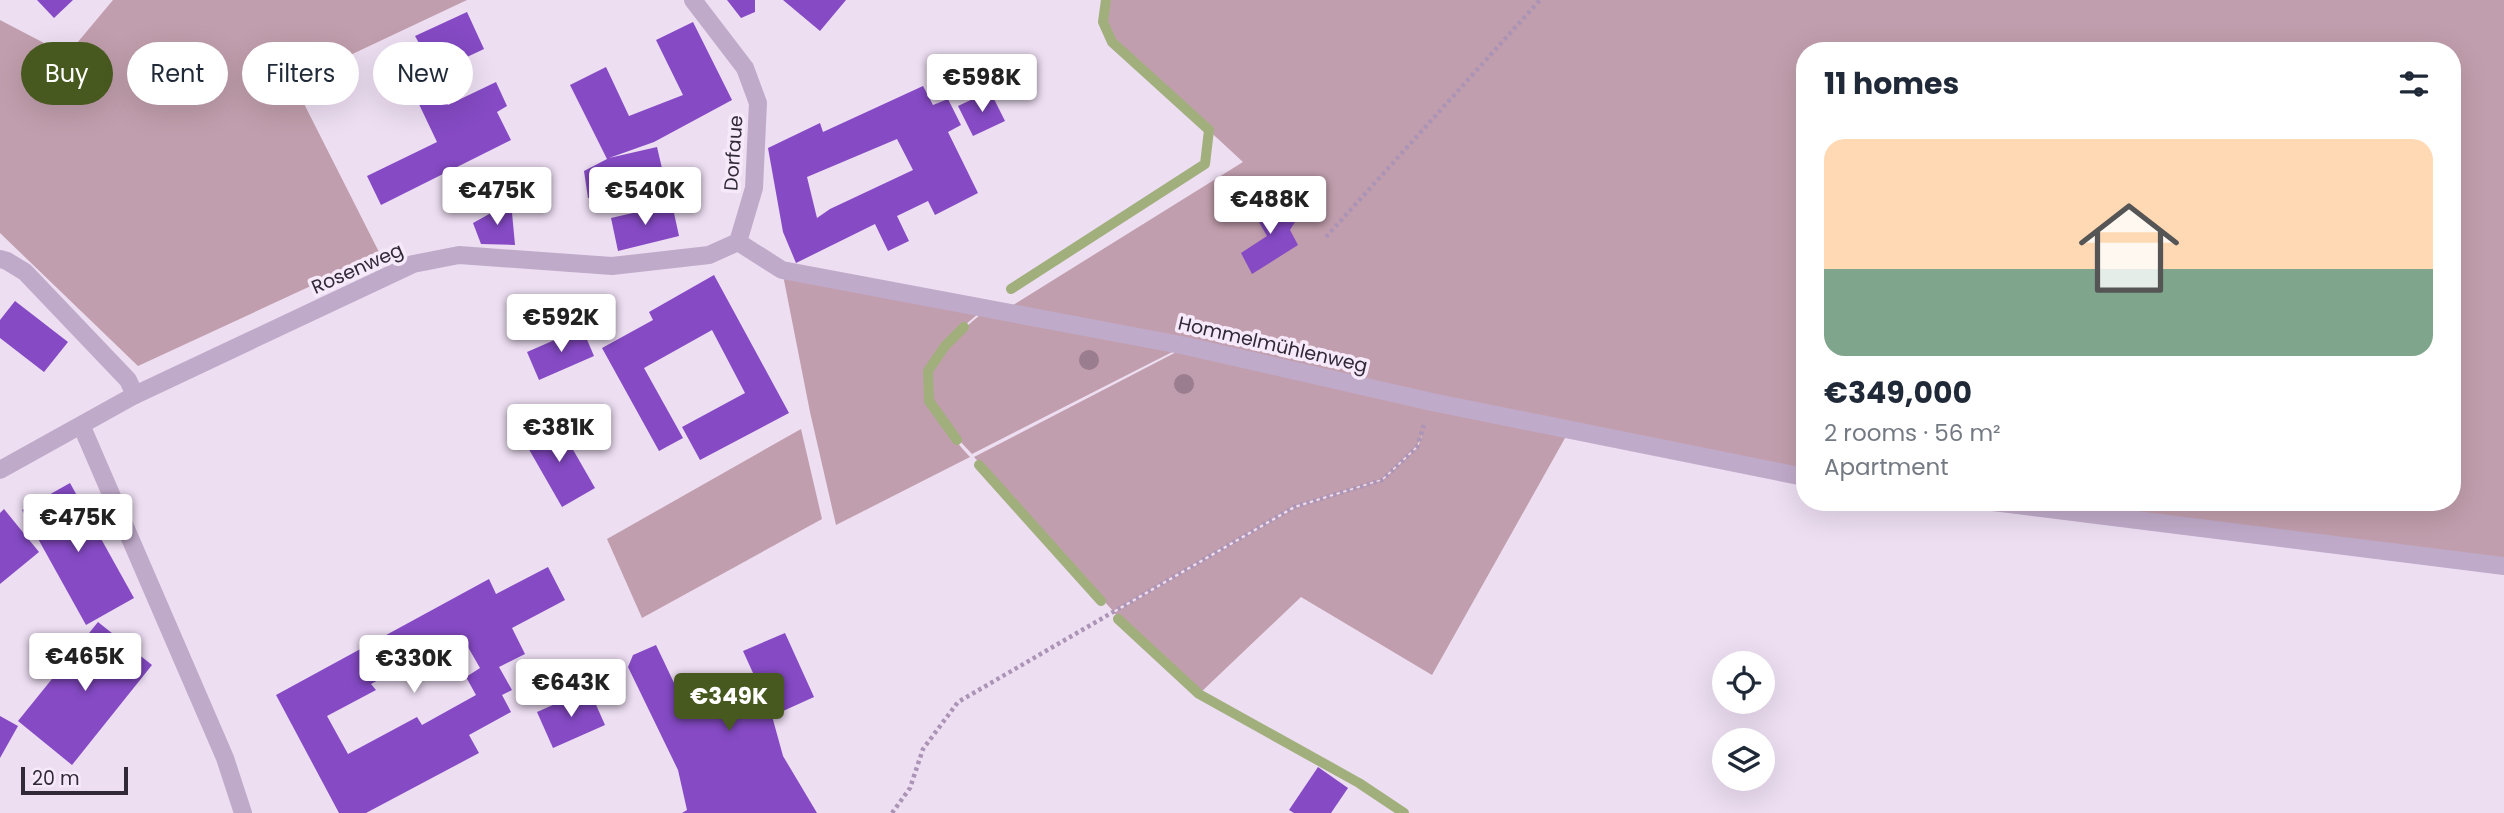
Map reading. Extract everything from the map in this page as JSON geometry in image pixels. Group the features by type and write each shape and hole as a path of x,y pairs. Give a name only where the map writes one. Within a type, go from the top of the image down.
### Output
{"street":[{"name":"Dorfaue","path":"693,0 745,68 758,103 754,188 738,242"},
{"name":"Rosenweg","path":"0,470 82,427 135,395 413,264 459,255 612,266 709,255 738,242"},
{"name":"Hommelmühlenweg","path":"738,242 782,270 1186,346 1432,402 1796,475"},
{"path":"0,259 24,272 128,380 135,395"},
{"path":"82,427 225,758 243,813"},
{"path":"2065,511 2504,566"}],"path":[{"path":"1326,237 1540,0"},
{"path":"892,813 910,788 923,749 958,702 1294,507 1382,480 1418,447 1432,402"}],"shaded area":[{"path":"113,0 467,0 359,51 359,42 242,42 242,105 305,105 380,254 138,366 0,233 0,20 42,42 21,42 21,105 113,105 113,42 78,42"},
{"path":"1106,0 2504,0 2504,565 2079,511 2461,511 2461,42 1796,42 1796,473 1569,431 1432,675 1301,597 1199,694 1114,613 1295,508 1383,480 1418,447 1423,433 1417,446 1382,479 1294,506 1113,611 974,457 1186,347 1005,310 1243,162 1112,41 1104,22"},
{"path":"782,270 984,309 942,348 928,372 926,386 928,400 935,413 970,457 836,525"},
{"path":"986,310 1184,346 972,454 940,416 928,389 935,363 944,350"},
{"path":"801,429 822,519 642,618 607,539"}],"building":[{"path":"37,0 73,0 54,18"},
{"path":"727,0 755,0 755,12 741,18"},
{"path":"783,0 846,0 820,31"},
{"path":"467,12 484,49 473,54 473,42 418,42 415,36"},
{"path":"693,22 732,100 654,142 609,158 657,147 665,181 588,198 584,171 607,159 570,85 606,67 629,116 683,95 656,40"},
{"path":"496,82 507,106 497,112 511,140 381,205 367,176 437,142 419,105 473,105 473,93"},
{"path":"923,86 933,105 948,99 961,125 948,132 978,193 935,215 928,201 897,216 909,241 888,251 875,224 796,263 783,232 768,148 820,123 823,132","holes":["897,139 913,170 830,209 817,218 807,177"]},
{"path":"990,91 1005,121 973,136 958,106"},
{"path":"1268,195 1295,222 1290,230 1298,245 1252,274 1241,253 1267,236 1252,210"},
{"path":"511,202 515,245 481,244 473,223"},
{"path":"672,204 679,236 618,251 611,218"},
{"path":"714,275 789,413 700,460 682,427 745,393 712,330 644,368 683,438 659,451 602,348 653,320 649,312"},
{"path":"15,301 68,342 44,372 0,338 0,320"},
{"path":"582,328 594,356 539,380 527,352"},
{"path":"556,420 595,488 562,507 523,439"},
{"path":"70,483 134,598 86,625 22,510"},
{"path":"4,509 39,552 0,584 0,513"},
{"path":"548,567 565,600 512,628 525,654 499,667 512,690 502,695 511,712 469,735 479,753 366,813 339,813 276,695 489,579 496,594","holes":["461,635 480,668 466,677 476,695 422,725 417,717 348,754 327,716 376,690 371,684"]},
{"path":"98,622 152,665 72,765 18,721"},
{"path":"785,633 814,697 772,716 783,756 817,813 682,813 687,810 678,770 628,667 633,655 656,645 676,687 703,674 722,715 763,695 743,651"},
{"path":"589,689 605,725 553,748 537,712"},
{"path":"0,716 18,726 0,758"},
{"path":"1318,767 1348,788 1331,813 1294,813 1289,810"}],"waterway":[{"path":"1011,289 1205,164 1209,130 1112,42 1103,22 1106,0"},
{"path":"957,440 929,401 928,371 945,346 964,327"},
{"path":"979,465 1101,601"},
{"path":"1118,619 1199,694 1359,783 1404,813"}]}
